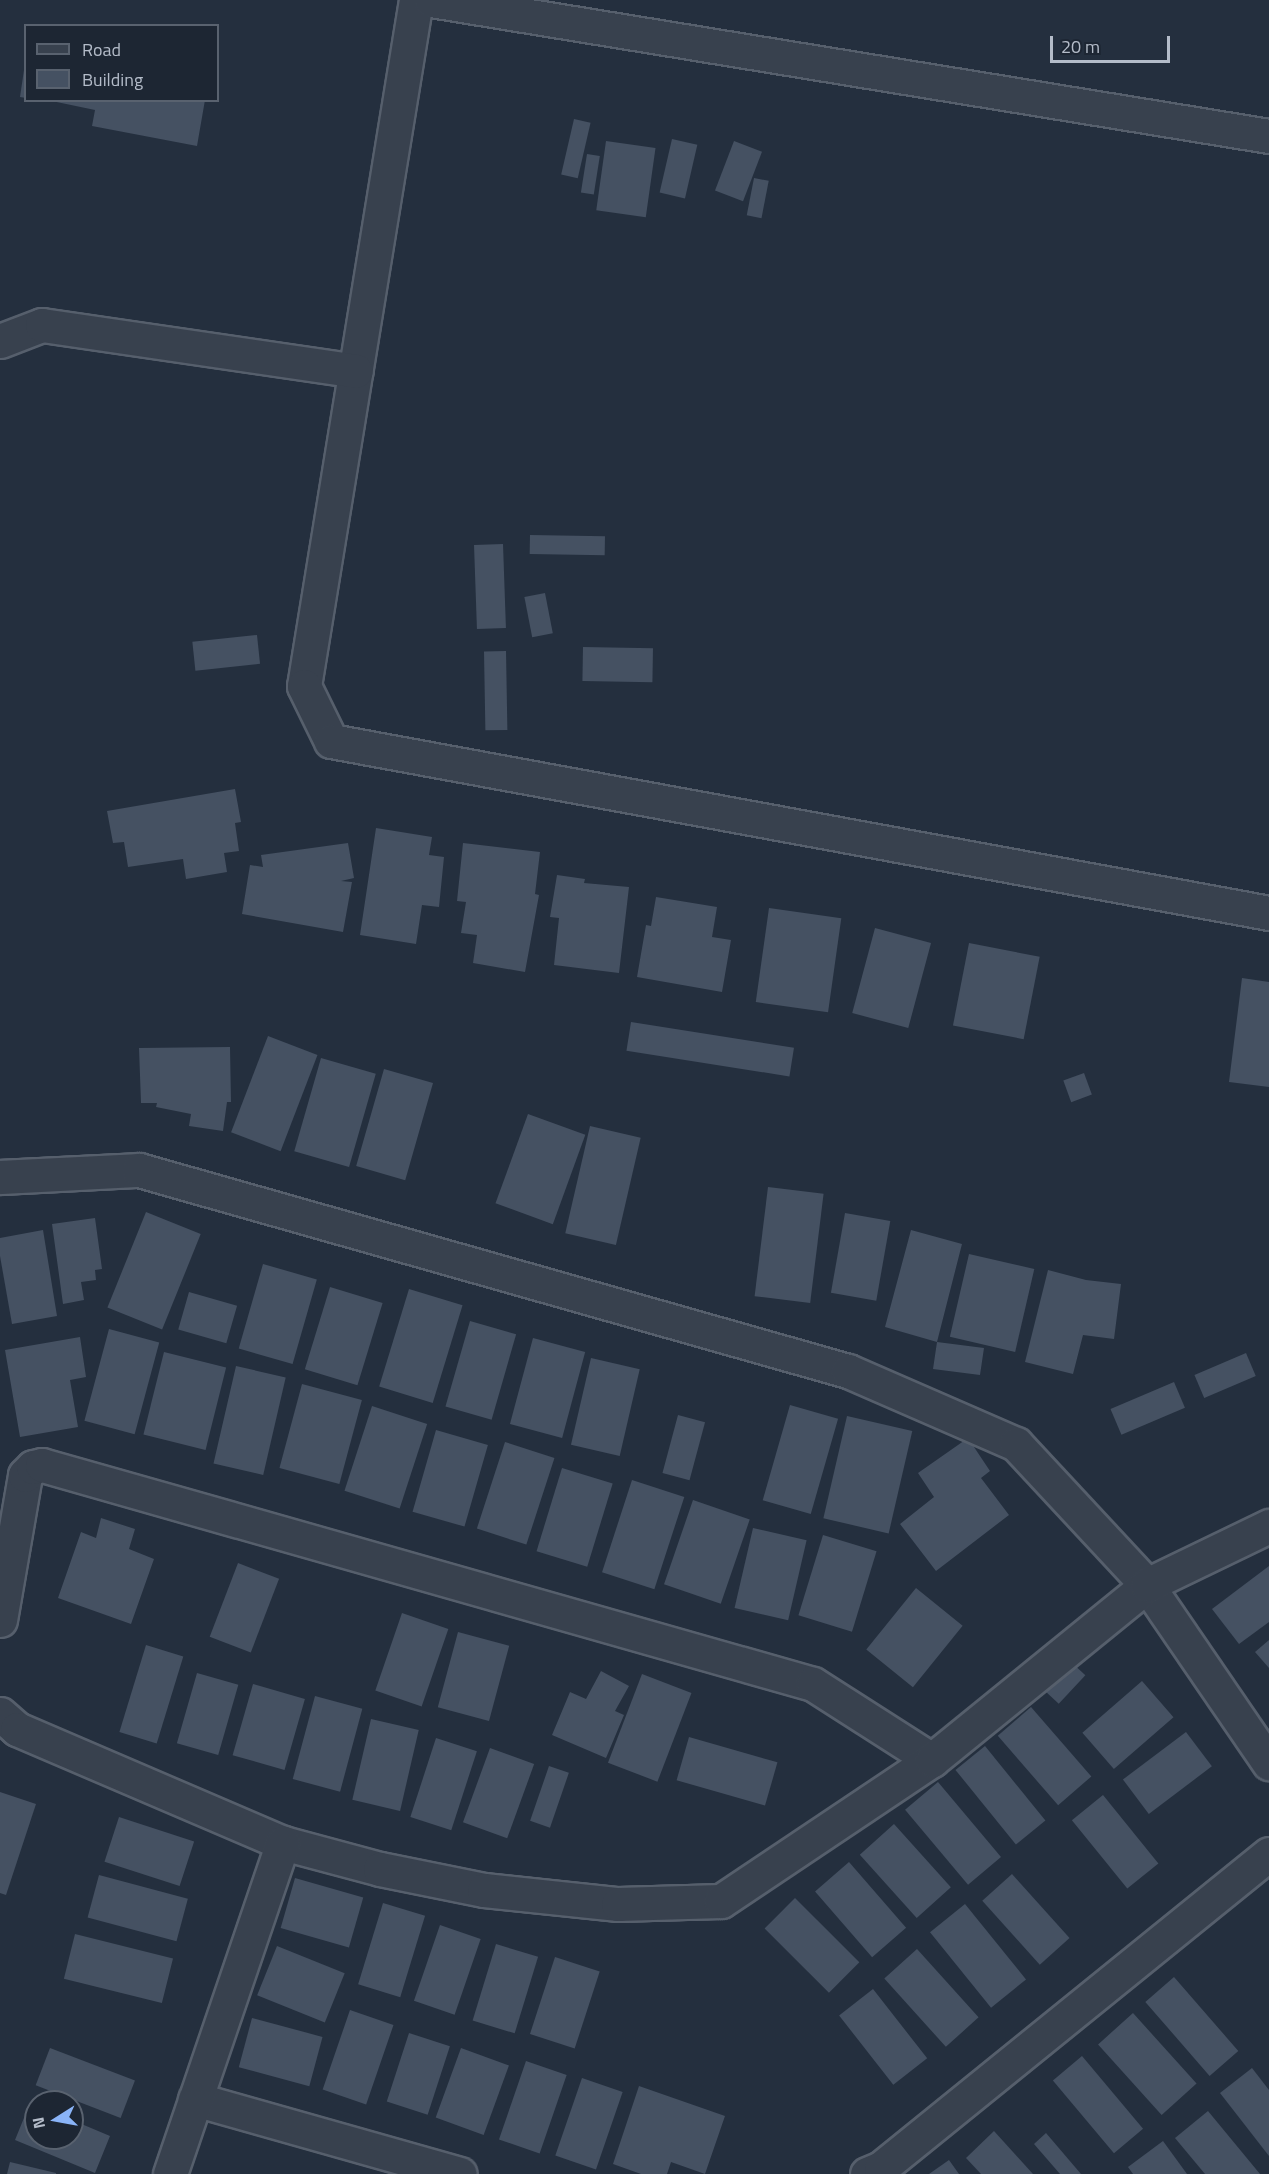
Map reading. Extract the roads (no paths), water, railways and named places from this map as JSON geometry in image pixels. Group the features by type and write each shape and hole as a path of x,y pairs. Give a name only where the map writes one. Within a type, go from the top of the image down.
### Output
{"street":[{"path":"416,0 304,686 331,741 1269,913"},
{"path":"431,0 1269,136"},
{"path":"0,341 42,325 356,371"},
{"path":"0,1177 140,1170 848,1371 1016,1444 1147,1585 1269,1763"},
{"path":"0,1620 25,1475 33,1467 42,1465 813,1684 932,1760"},
{"path":"0,1714 17,1729 283,1843 380,1869 484,1890 618,1904 721,1901 932,1760 1147,1585 1269,1526"},
{"path":"170,2174 283,1843"},
{"path":"867,2174 881,2168 1269,1854"},
{"path":"195,2099 460,2174"}]}
